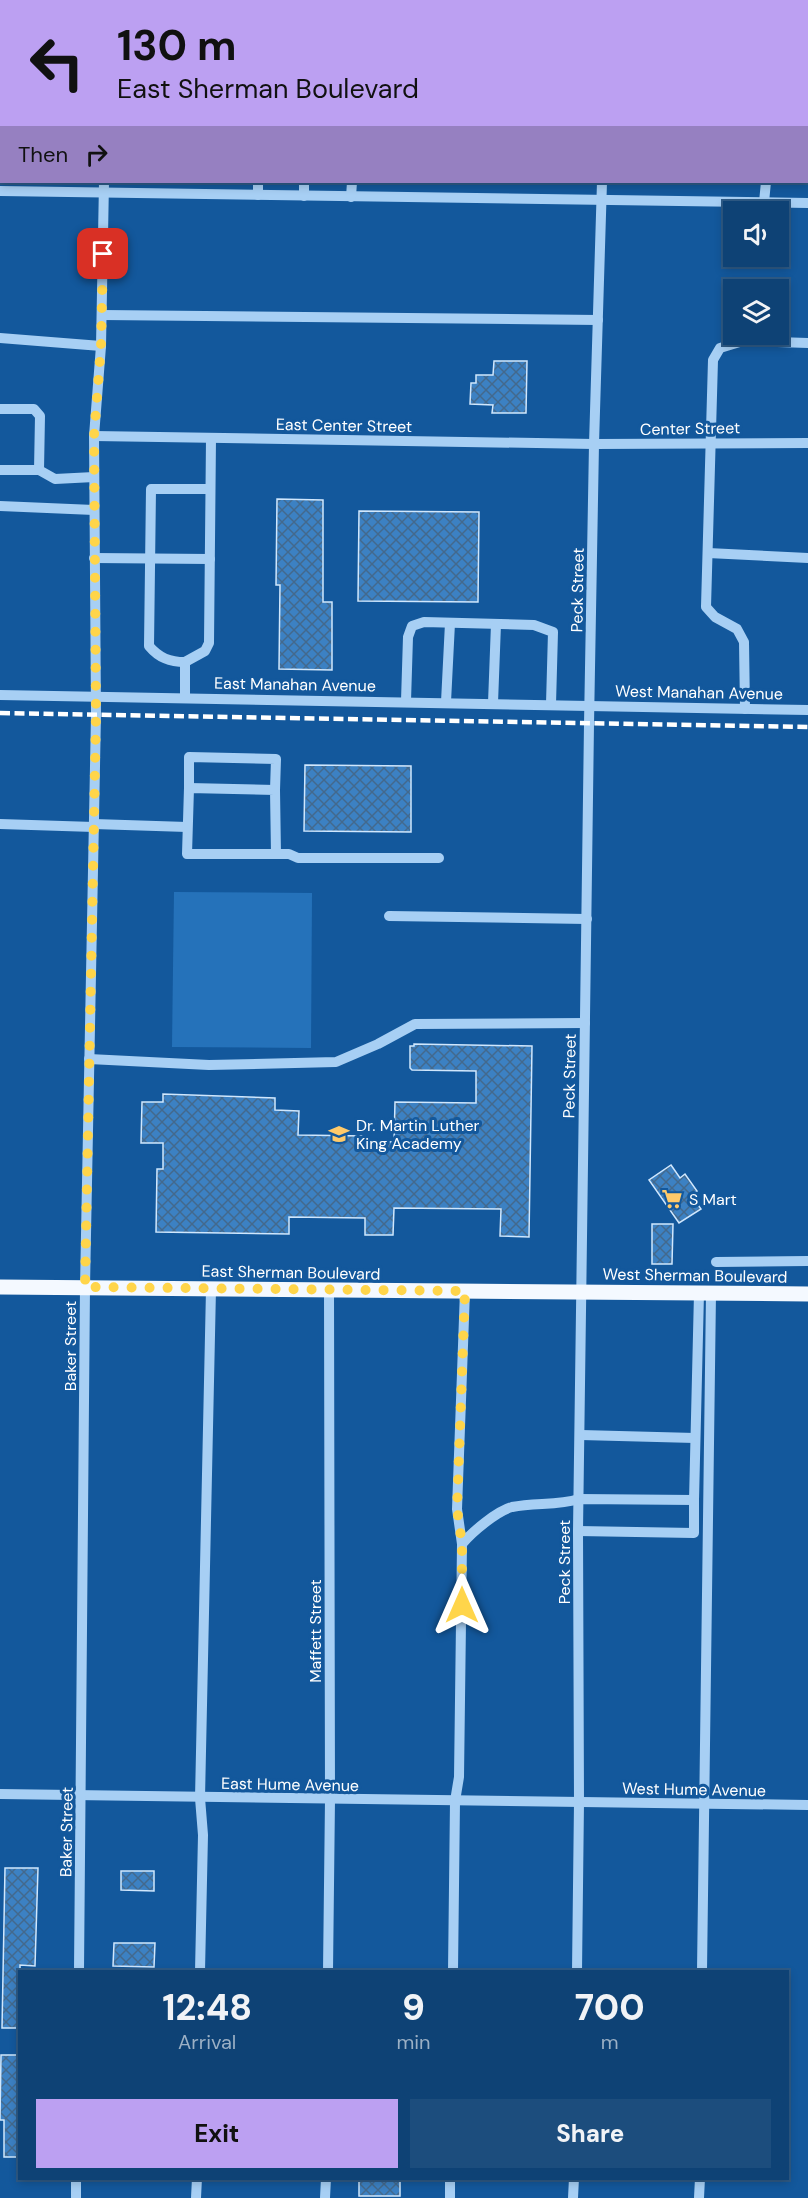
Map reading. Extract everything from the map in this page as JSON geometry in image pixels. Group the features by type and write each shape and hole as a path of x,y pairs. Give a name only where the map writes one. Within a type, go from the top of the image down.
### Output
{"main road":[{"name":"East Sherman Boulevard","path":"0,1287 582,1291"},
{"name":"West Sherman Boulevard","path":"582,1291 808,1294"}],"street":[{"path":"258,183 258,195"},
{"path":"304,183 304,196"},
{"path":"351,197 352,183"},
{"name":"Peck Street","path":"577,1970 578,1531 586,919 594,444 602,183"},
{"path":"764,201 766,183"},
{"path":"0,191 104,187 258,195 723,201"},
{"name":"Baker Street","path":"79,1970 85,1287 96,714 94,696 94,436 101,346 104,187"},
{"path":"789,203 808,203"},
{"path":"102,315 598,320"},
{"path":"0,338 101,346"},
{"path":"746,709 744,642 737,629 716,617 706,607 713,360 720,348 743,341 808,343"},
{"path":"0,408 34,409 40,416 39,470"},
{"name":"East Center Street","path":"94,436 594,444"},
{"path":"210,489 151,489 149,646 157,655 175,662 185,662 205,651 209,644 211,438"},
{"name":"Center Street","path":"594,444 808,443"},
{"path":"0,470 39,470 55,479 94,477"},
{"path":"0,506 94,510"},
{"path":"708,553 808,558"},
{"path":"94,558 210,559"},
{"path":"406,701 408,637 412,626 424,622 534,625 553,632 551,704"},
{"path":"446,702 450,623"},
{"path":"493,703 496,624"},
{"path":"185,662 185,697"},
{"name":"East Manahan Avenue","path":"0,694 590,705"},
{"name":"West Manahan Avenue","path":"590,705 808,710"},
{"path":"276,854 276,759 189,757 187,854 276,854 289,854 298,858 439,858"},
{"path":"189,788 275,790"},
{"path":"0,825 187,826"},
{"path":"389,916 586,919"},
{"path":"89,1059 209,1065 336,1062 378,1044 415,1024 585,1023"},
{"path":"716,1262 808,1261"},
{"path":"200,1970 203,1835 200,1798 211,1289"},
{"name":"Maffett Street","path":"328,1970 329,1291"},
{"path":"453,1970 455,1801 459,1777 462,1544 457,1509 465,1291"},
{"path":"578,1531 694,1533 695,1438 705,1293"},
{"path":"702,1970 705,1293"},
{"path":"581,1435 695,1438"},
{"path":"462,1544 472,1531 511,1508 565,1503 579,1499 694,1500"},
{"name":"East Hume Avenue","path":"0,1794 579,1802"},
{"name":"West Hume Avenue","path":"579,1802 808,1806"},
{"path":"76,2180 76,2198"},
{"path":"196,2198 197,2180"},
{"path":"325,2198 326,2180"},
{"path":"450,2180 450,2198"},
{"path":"573,2198 574,2180"},
{"path":"699,2198 700,2180"}],"shaded area":[{"path":"174,892 312,893 311,1048 172,1047"}],"building":[{"path":"494,361 527,361 526,413 492,413 493,405 470,404 471,383 476,383 476,375 493,375"},
{"path":"277,499 323,500 323,602 332,602 332,670 279,669 280,585 276,585"},
{"path":"359,511 479,512 478,602 358,601"},
{"path":"305,765 411,766 411,832 304,831"},
{"path":"414,1044 532,1046 529,1237 500,1236 501,1209 394,1208 393,1235 365,1235 365,1218 289,1217 289,1234 156,1232 157,1169 163,1169 163,1143 141,1143 142,1102 163,1102 163,1094 275,1098 275,1110 299,1111 298,1135 365,1136 365,1141 394,1142 395,1102 476,1103 476,1071 412,1070 410,1068 410,1046"},
{"path":"671,1165 680,1178 685,1174 697,1191 691,1195 701,1209 679,1223 649,1180"},
{"path":"652,1224 673,1224 672,1264 652,1264"},
{"path":"5,1868 38,1868 35,1966 20,1965 20,1970 18,1970 18,2028 2,2028"},
{"path":"121,1871 154,1871 154,1891 121,1890"},
{"path":"114,1943 155,1943 154,1967 113,1966"},
{"path":"1,2055 18,2055 18,2157 4,2157 4,2120 0,2120"},
{"path":"359,2180 400,2180 400,2196 359,2196"}],"railway":[{"path":"0,713 808,727"}],"place":[{"name":"Dr. Martin Luther King Academy","path":"339,1134"},
{"name":"S Mart","path":"672,1199"}],"route":[{"path":"103,254 101,346 94,436 94,696 96,714 85,1287 465,1291 457,1509 462,1544 462,1605"}]}
